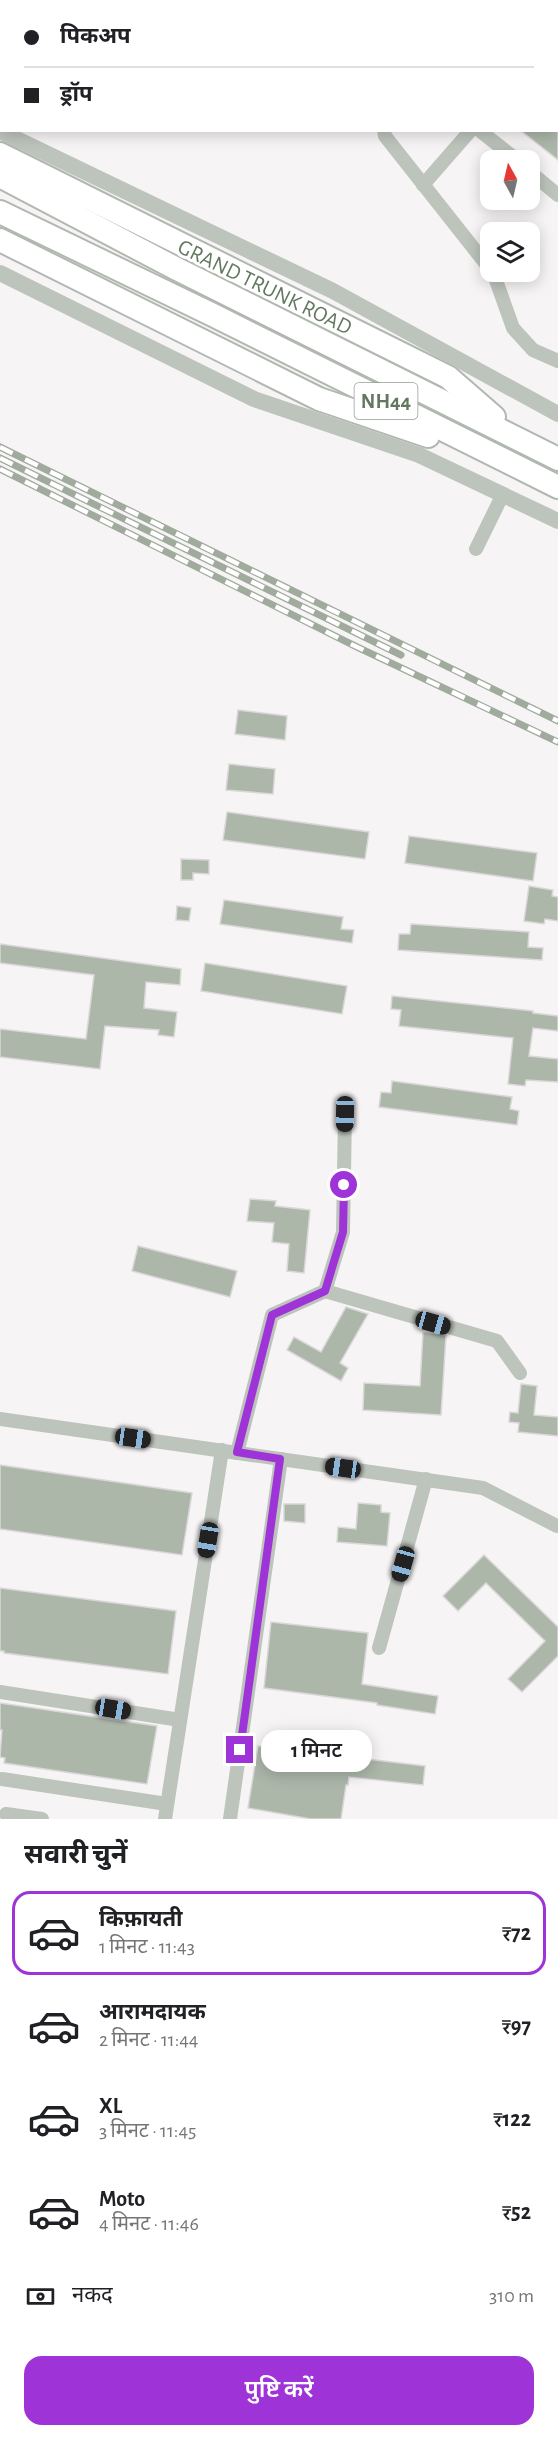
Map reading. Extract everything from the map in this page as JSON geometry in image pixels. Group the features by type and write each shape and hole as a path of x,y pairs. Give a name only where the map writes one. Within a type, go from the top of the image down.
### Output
{"highway":[{"name":"GRAND TRUNK ROAD","path":"0,154 448,377 517,438"},
{"name":"GRAND TRUNK ROAD","path":"0,176 176,268 558,459"},
{"name":"NH44","path":"0,212 558,487"},
{"name":"NH44","path":"0,240 319,399 509,463"}],"street":[{"path":"2,132 333,291 558,414"},
{"path":"384,132 385,136 423,185 480,255"},
{"path":"423,185 469,132"},
{"path":"482,132 504,150"},
{"path":"540,180 558,195"},
{"path":"0,273 254,399 419,455 558,520"},
{"path":"496,282 513,328 533,350 558,361"},
{"path":"476,549 503,494"},
{"path":"325,1291 343,1232 345,1114"},
{"path":"237,1452 272,1315 325,1291 497,1341 520,1373"},
{"path":"0,1419 483,1488 558,1528"},
{"path":"165,1819 222,1450"},
{"path":"233,1819 280,1459"},
{"path":"379,1648 426,1479"},
{"path":"0,1692 180,1720"},
{"path":"2,1779 167,1804"},
{"path":"6,1814 42,1819"}],"building":[{"path":"523,132 558,132 558,160"},
{"path":"238,710 287,716 285,740 235,734"},
{"path":"229,764 275,769 273,794 226,790"},
{"path":"227,812 369,832 365,859 223,840"},
{"path":"409,836 537,853 533,881 405,863"},
{"path":"181,859 209,860 209,874 193,873 193,880 181,880"},
{"path":"529,886 553,890 552,896 558,897 558,921 545,919 544,924 524,921"},
{"path":"224,900 343,917 341,929 354,930 352,943 220,924"},
{"path":"177,906 191,908 189,921 176,920"},
{"path":"411,924 529,932 528,947 543,948 542,960 398,950 399,934 410,934"},
{"path":"0,944 181,969 180,985 146,982 144,1008 177,1012 174,1037 158,1035 159,1030 105,1026 100,1069 0,1057 0,1029 86,1039 94,975 0,963"},
{"path":"205,963 347,986 342,1014 201,991"},
{"path":"392,996 533,1011 533,1013 558,1016 558,1031 533,1028 529,1056 558,1059 558,1082 526,1080 525,1086 508,1084 513,1038 399,1026 401,1010 391,1009"},
{"path":"392,1081 512,1097 510,1109 519,1111 517,1125 379,1107 381,1092 391,1093"},
{"path":"250,1199 276,1201 275,1206 310,1210 304,1273 287,1271 289,1244 272,1242 274,1223 247,1221"},
{"path":"138,1246 237,1271 230,1297 132,1271"},
{"path":"346,1307 368,1314 340,1363 348,1368 341,1381 287,1350 294,1337 321,1352"},
{"path":"423,1332 446,1335 441,1415 363,1410 364,1383 420,1386"},
{"path":"521,1384 537,1386 534,1415 558,1417 558,1436 518,1432 519,1423 509,1422 510,1412 518,1413"},
{"path":"0,1465 192,1493 182,1555 0,1529"},
{"path":"358,1503 381,1505 381,1512 390,1513 387,1546 337,1542 338,1527 356,1529"},
{"path":"284,1504 305,1504 305,1523 284,1521"},
{"path":"484,1555 558,1627 558,1656 522,1692 508,1679 545,1641 486,1583 458,1611 443,1596"},
{"path":"0,1588 176,1611 168,1674 0,1651"},
{"path":"271,1622 368,1633 362,1684 438,1696 435,1714 377,1705 377,1703 264,1688"},
{"path":"0,1703 157,1726 147,1784 4,1763 5,1758 0,1757 2,1730 0,1730"},
{"path":"258,1746 425,1766 423,1785 349,1777 341,1819 311,1819 248,1808"}],"railway":[{"path":"0,447 558,721"},
{"path":"0,458 401,655"},
{"path":"0,469 357,647 558,742"}],"route":[{"path":"240,1750 280,1459 237,1452 272,1315 325,1291 343,1232 344,1185"}]}
